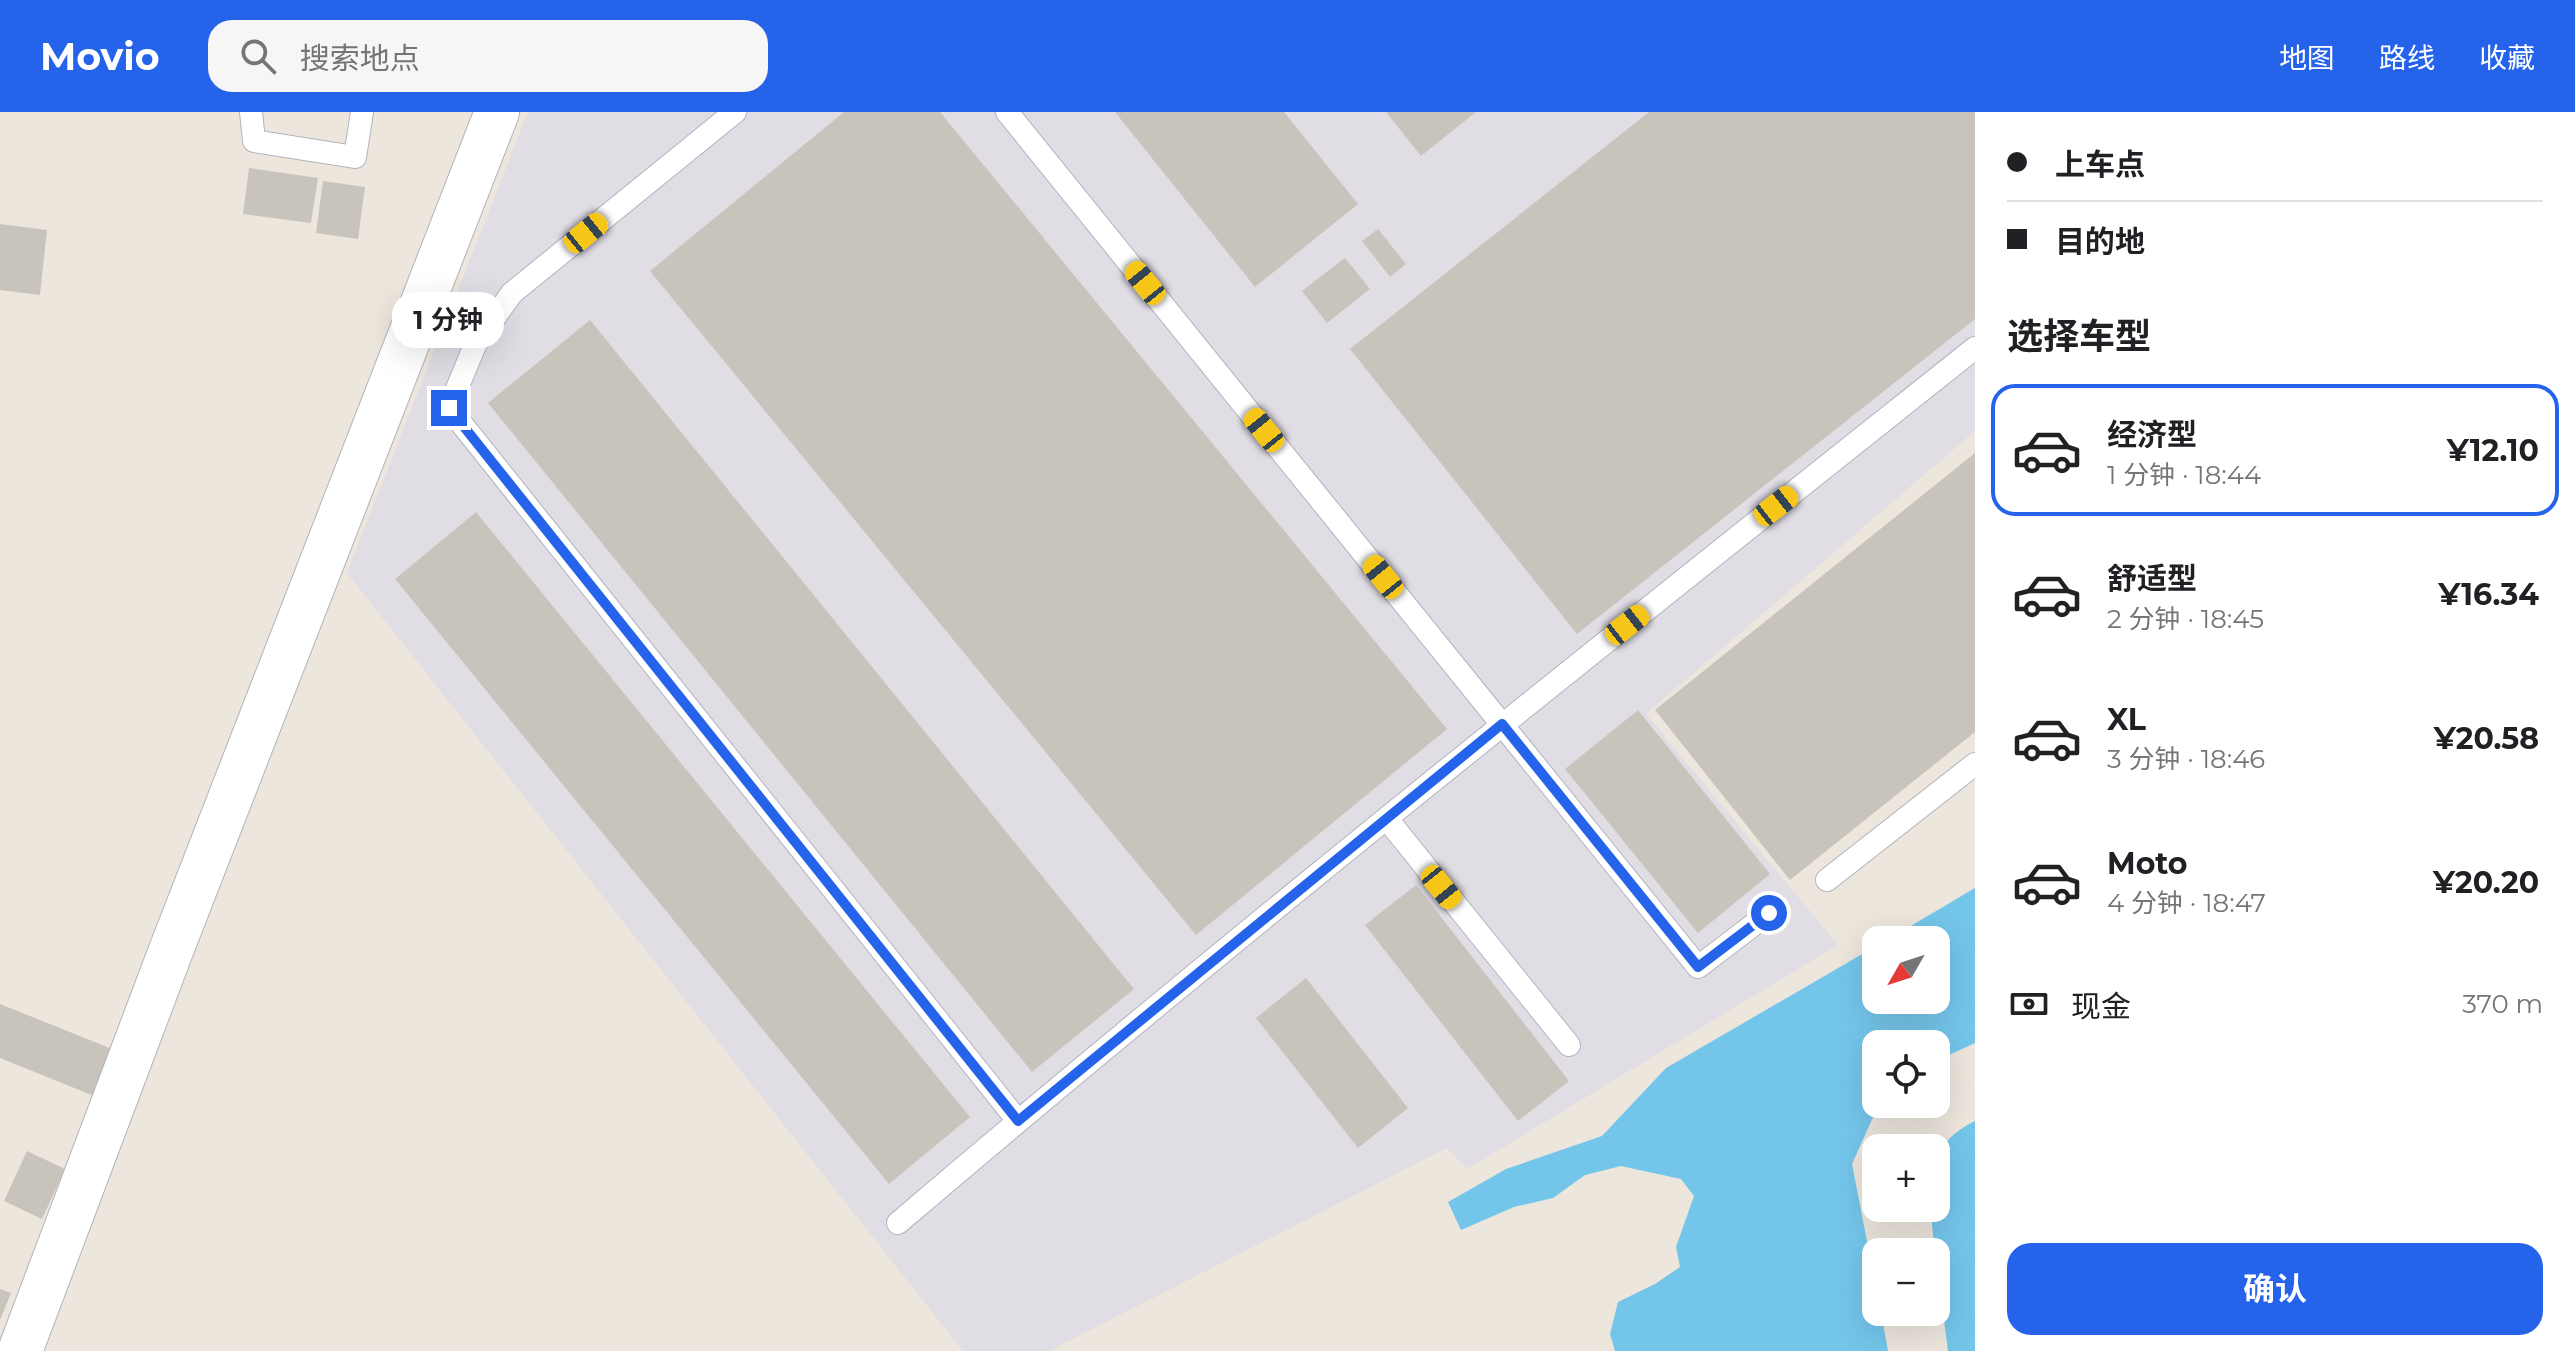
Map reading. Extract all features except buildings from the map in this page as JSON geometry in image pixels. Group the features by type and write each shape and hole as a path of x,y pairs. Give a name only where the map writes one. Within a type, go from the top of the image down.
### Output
{"street":[{"path":"20,1351 170,953 497,112"}],"lane":[{"path":"251,112 254,141 355,157 362,112"},
{"path":"735,112 512,293 475,345 449,408 1018,1121"},
{"path":"1007,112 1698,967 1769,913"},
{"path":"898,1223 1502,724 1975,348"},
{"path":"1827,880 1975,764"},
{"path":"1387,819 1569,1045"}],"shaded area":[{"path":"528,112 1975,112 1975,431 1646,714 1838,945 1467,1169 1447,1148 1049,1351 963,1351 347,573"}],"water":[{"path":"1975,888 1975,1043 1950,1055 1950,1030 1862,1030 1862,1118 1873,1118 1866,1134 1862,1134 1862,1142 1852,1164 1866,1238 1862,1238 1862,1326 1884,1326 1888,1351 1615,1351 1610,1334 1618,1302 1655,1284 1680,1267 1676,1247 1694,1196 1681,1179 1621,1166 1585,1175 1553,1198 1514,1207 1461,1230 1448,1202 1506,1169 1602,1136 1666,1068 1862,954 1862,1014 1950,1014 1950,926 1911,926"},
{"path":"1975,1121 1975,1351 1948,1351 1945,1326 1950,1326 1950,1238 1934,1238 1932,1226 1932,1222 1950,1222 1950,1138"}],"route":[{"path":"449,408 496,471 1018,1121 1502,724 1698,967 1769,913"}]}
